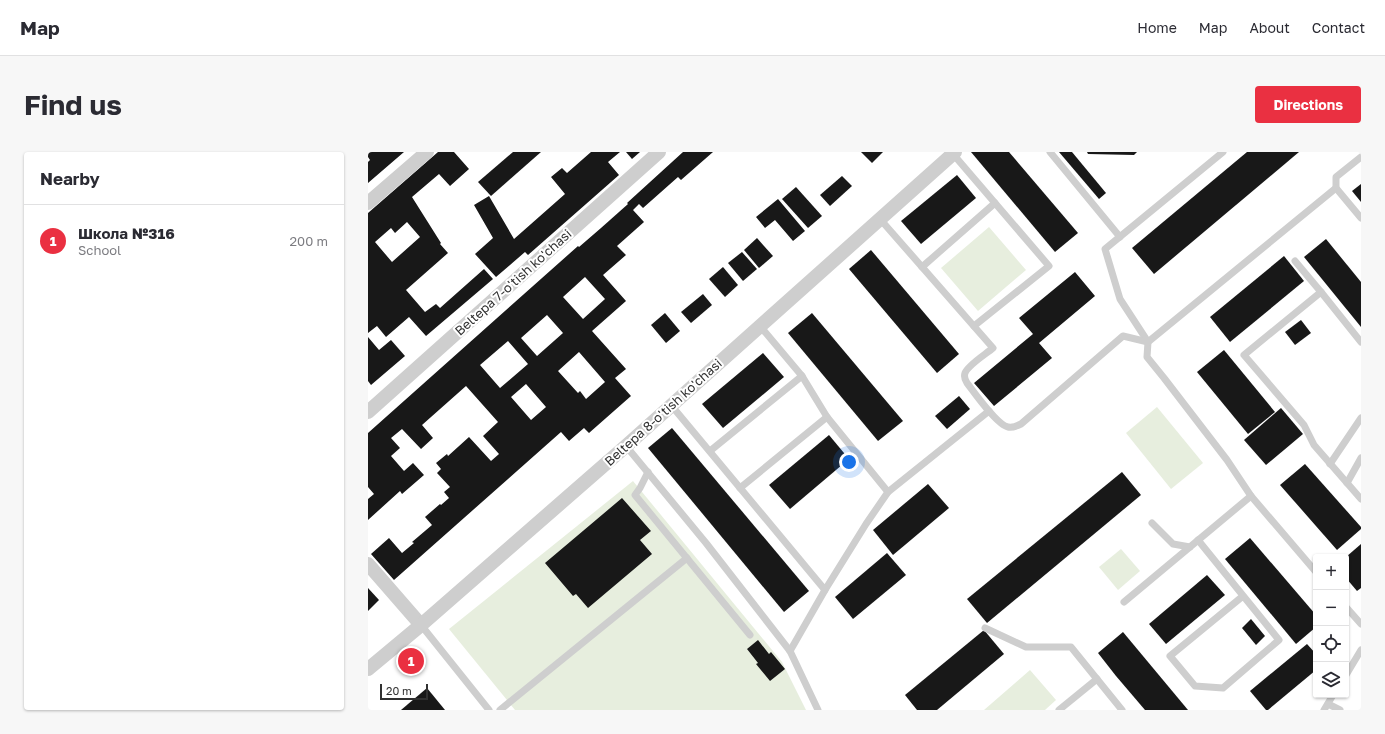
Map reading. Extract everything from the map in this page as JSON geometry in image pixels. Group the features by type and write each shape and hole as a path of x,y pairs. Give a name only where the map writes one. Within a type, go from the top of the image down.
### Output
{"street":[{"path":"368,203 427,152"},
{"name":"Beltepa 7-o'tish ko'chasi","path":"368,412 659,152"},
{"name":"Beltepa 8-o'tish ko'chasi","path":"368,669 421,625 626,446 954,153"},
{"path":"368,564 421,625"}],"lane":[{"path":"1050,152 1120,237"},
{"path":"1223,152 1105,249 1120,299 1148,342 1147,357 1228,460 1251,496 1313,568"},
{"path":"954,153 1049,266 974,326"},
{"path":"1361,157 1336,177 1336,188 1361,218"},
{"path":"1148,342 1336,188"},
{"path":"922,267 995,203"},
{"path":"880,219 993,348 969,368 965,373 965,378 966,383 989,411 1005,426 1016,427 1021,424 1123,336 1148,342"},
{"path":"1295,261 1361,342"},
{"path":"1321,292 1244,356 1304,425 1314,445 1361,499"},
{"path":"760,326 802,376 827,417 888,492"},
{"path":"710,451 802,376"},
{"path":"671,406 825,590"},
{"path":"790,651 825,590 866,524 888,492 989,411"},
{"path":"740,488 827,417"},
{"path":"1330,464 1361,418"},
{"path":"626,446 706,543 790,651 818,710"},
{"path":"1347,483 1361,458"},
{"path":"648,472 635,495 750,635"},
{"path":"1124,602 1251,496"},
{"path":"1152,523 1173,544 1190,547"},
{"path":"1198,540 1279,640 1223,688 1195,686 1170,656 1243,596"},
{"path":"500,710 687,558"},
{"path":"1349,610 1361,624"},
{"path":"421,625 489,710"},
{"path":"985,628 1026,647 1071,647 1122,710"},
{"path":"1349,669 1361,650"},
{"path":"1059,710 1096,679"},
{"path":"1331,698 1326,707 1340,710"}],"green space":[{"path":"989,227 1026,270 978,311 941,268"},
{"path":"1157,407 1203,463 1171,489 1126,433"},
{"path":"633,481 782,662 806,710 515,710 449,629"},
{"path":"1121,549 1140,571 1118,590 1099,567"},
{"path":"1030,670 1056,700 1045,710 984,710"}],"building":[{"path":"368,152 404,152 368,183 368,162 370,160 368,157"},
{"path":"438,152 454,152 469,169 450,186 439,174 412,197 441,243 440,244 448,253 406,290 425,312 436,304 440,308 484,269 493,279 426,336 409,317 386,337 377,326 368,333 368,213","holes":["407,222 420,237 392,262 375,242 391,228 395,233"]},
{"path":"513,152 541,152 491,196 478,182"},
{"path":"591,152 620,152 608,162 619,175 528,255 525,252 496,277 475,254 493,238 474,205 489,196 514,239 565,194 551,177 562,168 567,173"},
{"path":"626,152 640,152 632,159"},
{"path":"683,152 713,152 681,180 678,177 643,208 639,204 633,210 644,222 617,246 626,255 603,275 626,301 592,331 626,369 615,378 631,396 589,433 584,428 569,441 561,432 394,580 371,554 389,538 402,553 414,543 412,542 432,525 425,517 449,498 444,492 450,487 437,473 441,469 436,463 447,454 448,456 469,437 491,461 499,454 483,436 498,422 466,386 422,425 433,438 421,449 402,429 391,438 400,448 391,456 404,471 413,463 424,475 402,494 400,491 368,520 368,499 374,494 368,487 368,433 578,246 579,247 601,228 628,204 627,203","holes":["585,277 605,299 583,319 563,297","547,315 563,333 537,356 521,338","508,341 528,364 500,388 480,365","579,352 605,382 586,399 580,391 578,393 558,371","526,384 546,407 531,420 511,397"]},
{"path":"861,152 883,152 872,163"},
{"path":"971,152 1009,152 1078,233 1055,252"},
{"path":"1059,152 1072,152 1106,193 1099,199"},
{"path":"1087,152 1137,152 1134,155 1088,154"},
{"path":"1247,152 1299,152 1154,274 1132,248"},
{"path":"957,175 976,198 921,244 901,221"},
{"path":"842,176 852,186 830,206 820,195"},
{"path":"1361,184 1361,202 1352,191"},
{"path":"796,187 822,216 808,228 782,199"},
{"path":"778,199 805,231 793,241 775,220 765,228 756,217"},
{"path":"757,238 773,256 759,268 744,250"},
{"path":"1326,239 1361,282 1361,327 1304,257"},
{"path":"871,250 959,354 937,373 849,269"},
{"path":"742,252 757,269 743,281 728,263"},
{"path":"1284,256 1304,281 1230,342 1210,317"},
{"path":"723,267 738,285 725,297 709,279"},
{"path":"1075,272 1095,296 1039,343 1052,358 994,406 974,383 1033,334 1019,318"},
{"path":"703,294 712,305 691,323 681,312"},
{"path":"665,313 680,331 666,343 651,325"},
{"path":"812,313 903,421 878,441 788,333"},
{"path":"1301,320 1311,333 1295,345 1285,332"},
{"path":"368,337 379,350 391,340 405,356 371,385 368,381"},
{"path":"1224,350 1275,412 1248,434 1197,372"},
{"path":"763,353 784,377 723,428 702,404"},
{"path":"959,396 970,409 947,429 935,416"},
{"path":"1281,408 1303,434 1266,465 1244,440"},
{"path":"672,428 809,591 784,612 648,448"},
{"path":"829,435 849,459 790,509 769,485"},
{"path":"1305,464 1361,527 1361,529 1337,550 1280,485"},
{"path":"1122,472 1141,495 987,623 967,599"},
{"path":"928,484 949,508 893,555 873,530"},
{"path":"622,498 651,531 640,540 652,554 588,608 576,594 573,596 545,563"},
{"path":"1250,538 1313,612 1313,630 1296,644 1225,559"},
{"path":"1361,544 1361,588 1357,591 1349,582 1349,554"},
{"path":"887,553 906,575 853,619 835,597"},
{"path":"1207,575 1225,595 1166,644 1149,624"},
{"path":"368,588 379,600 368,611"},
{"path":"1251,619 1265,636 1256,645 1242,628"},
{"path":"984,630 1004,654 937,710 917,710 905,695"},
{"path":"1123,632 1188,710 1145,710 1116,676 1098,653"},
{"path":"758,640 769,654 771,652 785,669 770,681 756,664 758,663 747,649"},
{"path":"1307,644 1313,651 1313,672 1268,710 1266,710 1250,691"},
{"path":"427,688 445,710 401,710"}],"place":[{"name":"Школа №316","path":"411,661"}]}
